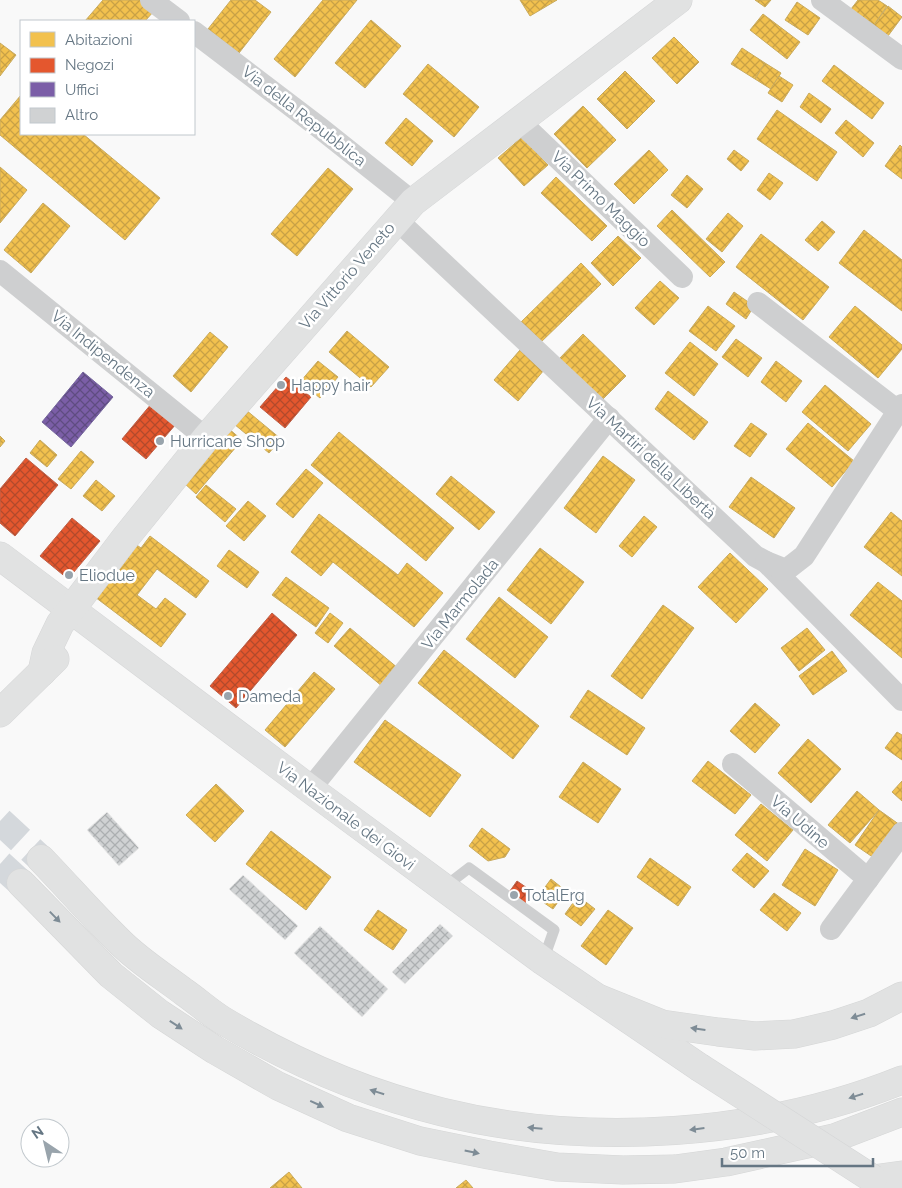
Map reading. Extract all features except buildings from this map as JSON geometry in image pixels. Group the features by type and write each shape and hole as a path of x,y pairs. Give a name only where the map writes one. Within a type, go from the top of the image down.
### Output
{"main road":[{"name":"Via Vittorio Veneto","path":"0,714 42,672 46,653 52,639 71,609 126,537 206,438 405,211 678,0"},
{"name":"Via Nazionale dei Giovi","path":"0,556 543,961 699,1067 880,1184"},
{"path":"41,859 121,944 220,1019 294,1059 366,1089 442,1112 531,1128 609,1132 687,1130 763,1120 838,1102 902,1080"},
{"path":"21,882 111,975 160,1014 215,1050 278,1086 348,1118 420,1141 557,1167 623,1170 675,1168 726,1162 834,1138 902,1112"},
{"path":"600,999 662,1024 756,1036 794,1034 833,1025 869,1012 902,996"},
{"path":"880,1184 902,1175"}],"street":[{"path":"151,0 178,20"},
{"path":"822,0 902,59"},
{"name":"Via della Repubblica","path":"195,33 320,128 405,211"},
{"name":"Via Primo Maggio","path":"519,121 682,277"},
{"name":"Via Martiri della Libertà","path":"405,211 609,418 755,556 766,562 902,700"},
{"name":"Via Indipendenza","path":"0,271 206,438"},
{"path":"758,303 900,408 804,556 786,570 766,562"},
{"name":"Via Marmolada","path":"310,789 609,418"},
{"name":"Via Udine","path":"733,764 868,879"},
{"path":"831,929 902,833"}],"tunnel":[{"path":"0,821 41,859"},
{"path":"0,864 21,883"}],"place":[{"name":"Happy hair","path":"281,385"},
{"name":"Hurricane Shop","path":"160,441"},
{"name":"Eliodue","path":"69,575"},
{"name":"Dameda","path":"228,696"},
{"name":"TotalErg","path":"514,895"}]}
